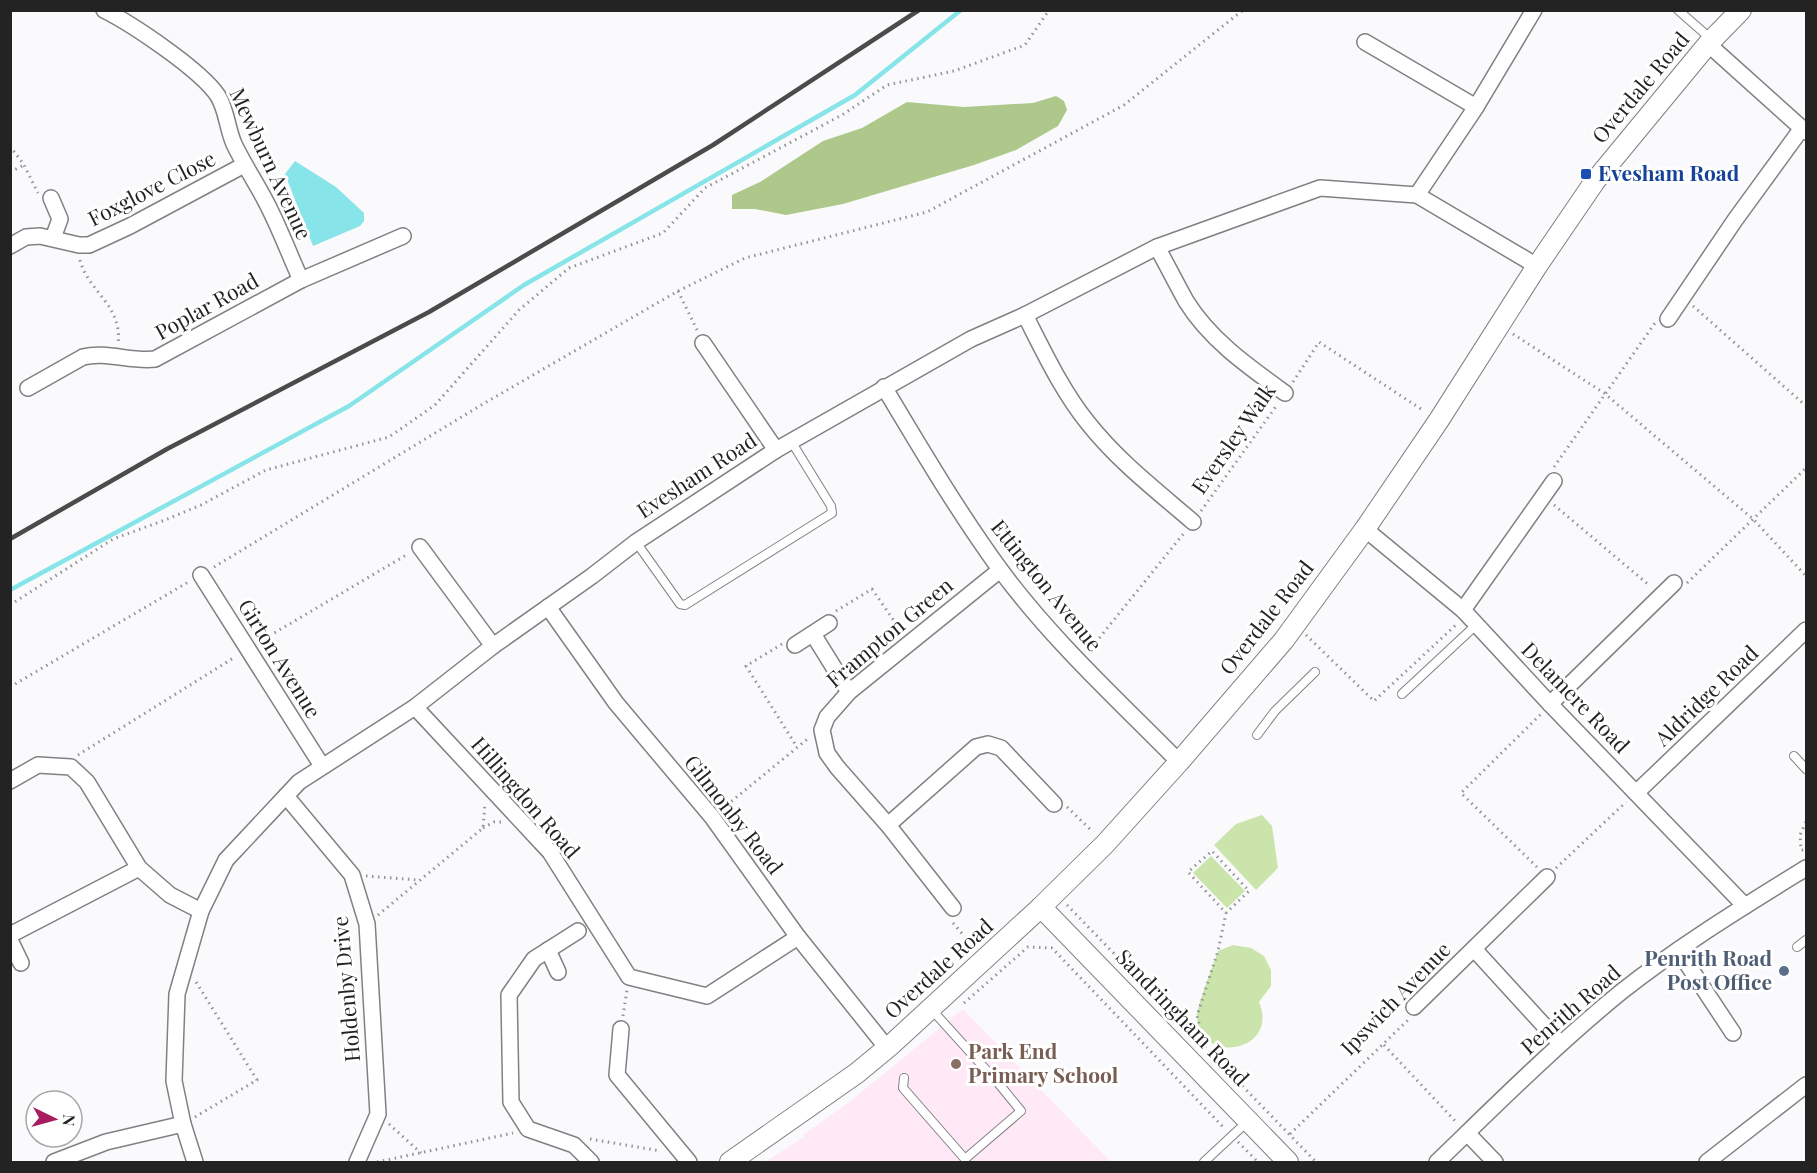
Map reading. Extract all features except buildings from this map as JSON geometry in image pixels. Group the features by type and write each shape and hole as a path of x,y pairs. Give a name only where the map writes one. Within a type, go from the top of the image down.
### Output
{"street":[{"name":"Mewburn Avenue","path":"104,10 145,35 210,86 219,97 226,114 230,134 244,165 265,201 301,280"},
{"path":"1417,195 1476,107 1534,10"},
{"name":"Overdale Road","path":"730,1162 857,1074 887,1048 936,1016 985,960 1105,844 1179,762 1295,625 1365,529 1595,181 1710,42 1741,10"},
{"path":"1365,42 1476,107"},
{"path":"1668,319 1735,220 1804,130 1710,42"},
{"name":"Foxglove Close","path":"10,246 26,237 53,238 79,245 98,242 244,165"},
{"name":"Evesham Road","path":"195,1162 183,1124 174,1081 177,994 201,911 226,860 299,782 415,707 493,646 636,542 776,450 970,339 1025,315 1157,247 1320,188 1417,195 1537,266"},
{"path":"52,200 60,219 53,238"},
{"name":"Poplar Road","path":"28,388 83,357 92,355 139,361 155,359 301,280 403,236"},
{"path":"1157,247 1187,303 1215,336 1245,365 1286,393"},
{"path":"1025,315 1057,377 1088,424 1126,464 1193,522"},
{"path":"703,343 776,450"},
{"name":"Ettington Avenue","path":"885,387 950,497 1000,570 1080,662 1179,762"},
{"path":"1463,610 1554,481"},
{"name":"Delamere Road","path":"1365,529 1463,610 1550,704 1746,906"},
{"path":"420,547 493,646"},
{"name":"Frampton Green","path":"953,909 888,825 837,767 827,753 822,730 827,717 849,692 1000,570"},
{"name":"Girton Avenue","path":"201,574 322,766"},
{"path":"1550,704 1674,583"},
{"name":"Gilmonby Road","path":"548,607 616,703 712,817 798,937 887,1048"},
{"path":"795,645 829,623"},
{"name":"Aldridge Road","path":"1636,793 1806,630"},
{"path":"813,634 849,692"},
{"name":"Hillingdon Road","path":"415,707 550,852 629,977"},
{"path":"888,825 976,747 988,744 1001,748 1054,804"},
{"path":"10,782 38,765 71,767 87,782 139,868 170,895 201,911"},
{"name":"Holdenby Drive","path":"286,796 352,875 367,924 378,1114 357,1162"},
{"path":"10,935 139,868"},
{"name":"Penrith Road","path":"1437,1162 1560,1043 1622,992 1678,950 1806,868"},
{"name":"Ipswich Avenue","path":"1414,1007 1547,877"},
{"name":"Sandringham Road","path":"1041,907 1281,1156"},
{"path":"578,931 534,959 509,995 511,1102 528,1129 574,1145 591,1162"},
{"path":"629,977 708,996 798,937"},
{"path":"10,940 21,963"},
{"path":"1474,949 1560,1043"},
{"path":"548,950 558,972"},
{"path":"1678,950 1733,1033"},
{"path":"621,1029 617,1075 685,1158"},
{"path":"1707,1162 1806,1085"},
{"path":"54,1162 106,1142 183,1124"},
{"path":"1467,1133 1495,1162"}],"lane":[{"path":"1678,10 1710,42"},
{"path":"636,542 680,604 685,605 832,513 831,506 791,441"},
{"path":"1402,694 1476,625"},
{"path":"1257,735 1275,711 1315,672"},
{"path":"1794,756 1806,769"},
{"path":"1797,947 1806,940"},
{"path":"904,1078 903,1088 965,1159 1020,1112 999,1084 936,1016"},
{"path":"1204,1162 1248,1121"}],"path":[{"path":"10,605 113,539 201,505 266,470 389,438 435,405 519,310 569,268 663,232 705,188 842,115 887,85 954,71 1025,45 1049,10"},
{"path":"10,687 483,404 678,291 746,258 927,212 1124,105 1243,10"},
{"path":"10,146 24,165 43,202 52,200"},
{"path":"10,172 24,165"},
{"path":"79,245 85,273 112,310 117,323 119,336 116,358"},
{"path":"678,291 703,343"},
{"path":"1683,297 1806,406"},
{"path":"1554,481 1554,467 1604,393 1656,322 1668,319"},
{"path":"1500,325 1604,393 1753,519 1806,576"},
{"name":"Eversley Walk","path":"1080,662 1193,522 1286,393 1319,342 1438,420"},
{"path":"1674,583 1687,584 1806,468"},
{"path":"1543,496 1660,595"},
{"path":"1295,625 1374,701 1458,623 1463,610"},
{"path":"1550,704 1461,793 1547,877 1636,793"},
{"path":"712,817 816,732"},
{"path":"367,924 483,828 486,783"},
{"path":"1054,804 1065,805 1105,844"},
{"path":"1806,822 1800,835 1802,850 1806,850"},
{"path":"1197,1038 1202,1034 1197,1016 1218,951 1226,914 1249,891 1212,850 1188,872 1226,914"},
{"path":"352,875 418,880"},
{"path":"1056,893 1316,1162"},
{"path":"953,909 952,922 985,960"},
{"path":"936,1016 1028,947 1052,948 1258,1162"},
{"path":"183,1124 258,1080 185,965"},
{"path":"621,1029 629,977"},
{"name":"Ipswich Avenue","path":"1281,1156 1290,1134 1408,1021 1414,1007"},
{"path":"1383,1044 1467,1133"},
{"path":"378,1114 421,1153"},
{"path":"377,1162 528,1129"},
{"path":"587,1139 685,1158"}],"shaded area":[{"name":"Park End Primary School","path":"963,1009 1111,1162 765,1162 804,1137 803,1135 848,1103"}],"green space":[{"path":"1056,96 1064,101 1067,110 1058,126 1016,150 974,165 843,204 786,215 755,209 732,209 732,195 760,182 823,141 862,128 907,102 964,107 1033,103"},
{"path":"1262,815 1272,826 1278,868 1256,890 1214,845 1236,824"},
{"path":"1211,856 1245,891 1227,908 1193,873"},
{"path":"1233,945 1251,948 1264,956 1271,970 1271,986 1259,1002 1263,1019 1259,1032 1250,1041 1237,1047 1224,1047 1211,1043 1202,1033 1197,1012 1218,951"}],"water":[{"path":"295,161 336,187 364,213 364,221 360,226 313,246 285,174"}],"waterway":[{"path":"10,590 349,406 524,285 855,95 961,10"}],"railway":[{"path":"10,539 167,449 429,312 713,145 919,10"}],"place":[{"name":"Evesham Road","path":"1586,174"},
{"name":"Penrith Road Post Office","path":"1784,971"},
{"name":"Park End Primary School","path":"956,1064"}]}
